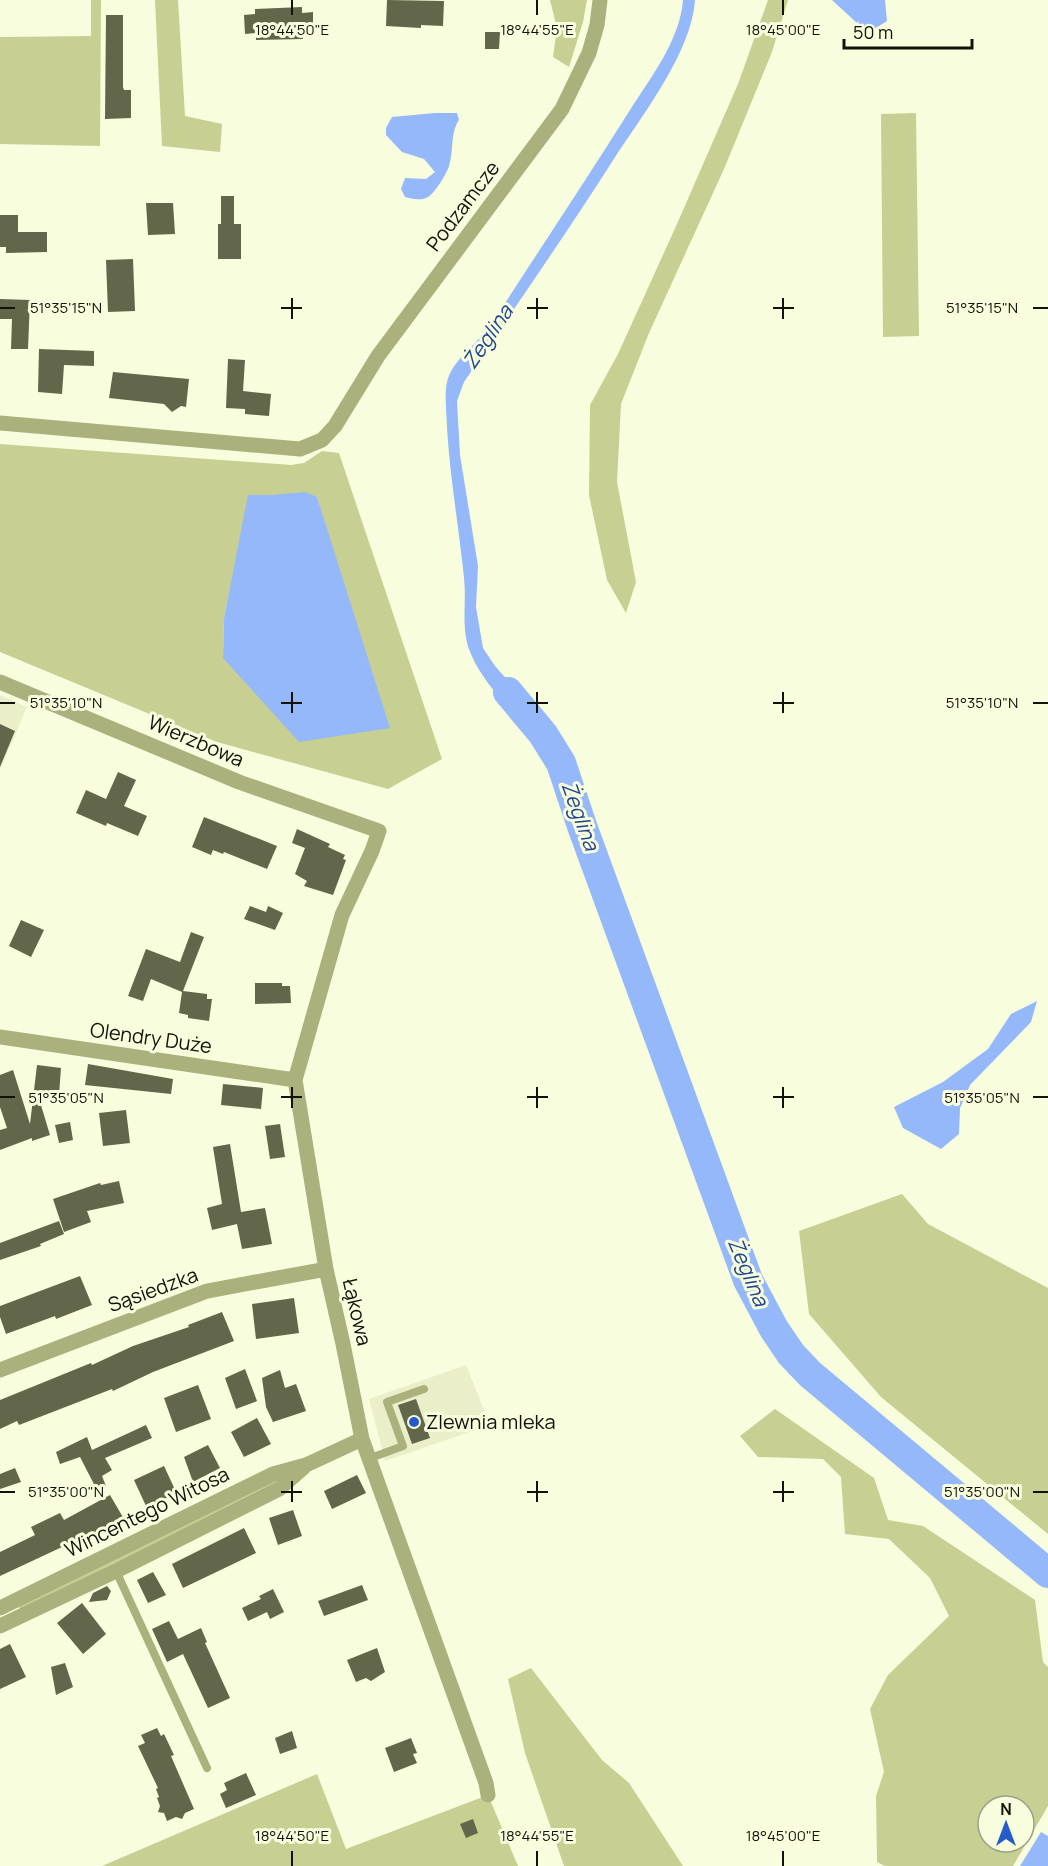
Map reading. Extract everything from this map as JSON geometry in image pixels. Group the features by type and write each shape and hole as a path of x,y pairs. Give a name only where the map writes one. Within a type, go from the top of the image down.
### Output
{"street":[{"name":"Podzamcze","path":"0,423 300,449 322,440 335,426 378,356 562,108 589,52 597,25 600,0"},
{"name":"Wierzbowa","path":"0,682 239,782 379,831"},
{"name":"Łąkowa","path":"379,831 342,915 295,1080 326,1269 362,1439 486,1783 488,1795"},
{"name":"Olendry Duże","path":"0,1037 295,1080"},
{"name":"Sąsiedzka","path":"0,1370 207,1291 326,1269"},
{"name":"Wincentego Witosa","path":"15,1618 4,1606 273,1474 306,1465 362,1439"},
{"name":"Wincentego Witosa","path":"0,1626 279,1489 306,1465"}],"lane":[{"path":"368,1459 403,1446 387,1402 424,1389"},
{"name":"Wincentego Witosa","path":"116,1571 207,1768"}],"shaded area":[{"path":"91,0 101,0 100,146 0,144 0,37 91,36"},
{"path":"155,0 178,0 185,116 222,124 220,152 162,146"},
{"path":"550,0 587,0 583,22 569,67 553,57 557,28"},
{"path":"768,0 788,0 772,52 724,169 649,333 621,404 617,482 636,582 626,613 607,580 589,495 590,405 618,354 677,224 738,84"},
{"path":"916,113 919,336 883,337 881,114"},
{"path":"0,444 291,465 304,463 322,451 339,453 442,759 388,789 217,742 0,652","holes":["249,495 317,497 343,585 223,658 224,618"]},
{"path":"0,695 27,707 0,770"},
{"path":"902,1194 928,1224 1048,1288 1048,1534 881,1397 809,1314 799,1231"},
{"path":"466,1365 490,1425 385,1461 369,1399"},
{"path":"775,1409 874,1478 888,1520 923,1526 1035,1600 1043,1662 1048,1667 1048,1806 1036,1827 1036,1794 976,1794 976,1854 1020,1854 1013,1866 885,1866 877,1862 876,1796 884,1772 870,1709 888,1675 949,1616 930,1578 889,1539 845,1534 841,1477 823,1459 758,1457 740,1436"},
{"path":"275,1479 278,1484 20,1610 18,1604"},
{"path":"531,1668 602,1760 629,1783 683,1866 564,1866 525,1753 508,1679"},
{"path":"317,1774 346,1849 488,1795 518,1866 102,1866"}],"water":[{"path":"683,0 695,0 692,19 676,60 665,80 561,240 464,382 457,401 460,455 478,566 476,607 483,648 495,666 540,717 525,728 482,674 468,645 465,626 464,578 448,447 447,382 454,366 491,325 655,71 676,29"},
{"path":"832,0 885,0 887,21 874,29 858,24"},
{"path":"457,113 459,120 454,130 449,166 440,183 428,197 414,199 405,197 401,189 405,178 426,179 435,172 424,159 402,152 386,135 386,128 392,117"},
{"path":"305,492 317,497 390,728 299,742 223,658 224,618 248,495"},
{"path":"1037,1001 1031,1022 970,1085 960,1108 959,1134 941,1149 903,1128 894,1107 943,1082 988,1049 1011,1014"},
{"path":"1041,1832 1048,1836 1048,1866 1020,1866 1027,1854 1036,1854 1036,1840"}],"building":[{"path":"387,0 444,1 443,26 421,25 421,28 386,26"},
{"path":"302,7 302,13 313,12 313,31 303,32 303,39 256,40 256,33 245,34 244,15 255,14 255,9"},
{"path":"106,15 123,15 123,87 124,90 131,90 131,118 105,119"},
{"path":"485,32 500,32 499,49 485,49"},
{"path":"221,196 234,196 234,224 241,224 241,259 218,259"},
{"path":"146,203 173,203 175,234 148,235"},
{"path":"0,215 18,215 18,232 47,232 47,252 6,253 6,247 0,247"},
{"path":"133,259 135,311 108,312 106,260"},
{"path":"0,299 30,300 28,349 11,349 12,319 0,319"},
{"path":"39,349 94,351 94,366 64,365 62,394 38,392"},
{"path":"228,359 245,360 243,391 271,394 269,416 245,414 245,409 226,408"},
{"path":"113,372 189,379 186,407 181,406 172,412 164,404 109,398"},
{"path":"0,724 15,731 0,767"},
{"path":"118,772 136,780 124,806 147,816 138,836 76,813 86,790 106,799"},
{"path":"204,817 277,846 267,869 224,852 223,854 213,850 211,855 192,847"},
{"path":"297,829 330,844 328,847 345,855 343,859 346,860 333,895 304,886 307,881 295,874 305,848 292,843"},
{"path":"250,906 266,912 268,906 283,913 275,930 244,919"},
{"path":"21,920 44,930 31,957 9,946"},
{"path":"191,932 204,937 183,991 207,994 207,999 212,999 209,1021 188,1018 188,1015 179,1013 182,992 151,979 143,1001 128,996 146,949 180,962"},
{"path":"255,983 282,983 282,986 290,986 291,1003 255,1004"},
{"path":"88,1064 173,1079 171,1094 85,1085"},
{"path":"37,1065 61,1068 59,1095 37,1092 50,1135 32,1141 32,1138 0,1150 0,1130 7,1128 0,1107 0,1075 13,1070 30,1124"},
{"path":"223,1084 263,1088 261,1109 221,1105"},
{"path":"126,1110 130,1143 103,1146 99,1113"},
{"path":"70,1122 73,1140 59,1143 55,1125"},
{"path":"280,1124 285,1157 270,1159 265,1126"},
{"path":"230,1144 241,1212 265,1208 272,1244 242,1249 237,1224 212,1230 207,1208 222,1204 213,1147"},
{"path":"119,1181 124,1203 87,1211 91,1222 64,1232 53,1199 100,1183 101,1185"},
{"path":"59,1221 64,1234 40,1244 41,1246 0,1260 0,1243"},
{"path":"80,1276 92,1305 6,1334 0,1317 0,1306"},
{"path":"294,1298 299,1333 256,1339 252,1304"},
{"path":"222,1312 234,1341 153,1372 113,1391 112,1389 19,1425 17,1421 0,1429 0,1400"},
{"path":"245,1369 257,1401 236,1409 225,1378"},
{"path":"280,1370 285,1388 296,1384 306,1411 273,1422 266,1407 262,1378"},
{"path":"198,1385 211,1419 176,1432 164,1398"},
{"name":"Zlewnia mleka","path":"416,1399 430,1438 412,1444 398,1405"},
{"path":"257,1418 271,1444 244,1457 231,1432"},
{"path":"146,1425 152,1438 105,1458 112,1470 102,1476 106,1486 97,1490 80,1457 60,1464 56,1452 87,1437 92,1450"},
{"path":"208,1445 220,1468 193,1482 184,1457"},
{"path":"164,1466 177,1494 146,1506 134,1480"},
{"path":"15,1468 21,1482 0,1489 0,1474"},
{"path":"357,1475 366,1493 332,1509 324,1491"},
{"path":"110,1495 124,1519 94,1536 92,1533 0,1576 0,1552 35,1535 31,1527 60,1513 64,1520"},
{"path":"293,1510 302,1536 278,1545 269,1518"},
{"path":"244,1528 256,1553 183,1588 172,1564"},
{"path":"153,1572 166,1595 148,1603 137,1580"},
{"path":"362,1585 368,1600 324,1616 318,1601"},
{"path":"107,1586 111,1591 107,1600 89,1602 93,1593"},
{"path":"273,1589 284,1612 270,1619 267,1612 248,1621 242,1608 261,1599 259,1596"},
{"path":"82,1603 106,1634 83,1654 57,1623"},
{"path":"169,1621 178,1639 201,1628 207,1642 205,1643 230,1698 208,1708 183,1654 167,1662 152,1629"},
{"path":"10,1644 26,1677 0,1689 0,1649"},
{"path":"377,1648 385,1672 371,1681 366,1678 356,1682 347,1660"},
{"path":"65,1663 73,1687 56,1695 51,1667"},
{"path":"157,1728 161,1736 164,1734 174,1755 171,1756 194,1809 185,1813 182,1819 176,1817 167,1821 164,1813 158,1812 160,1806 156,1789 158,1788 138,1746 145,1743 141,1735"},
{"path":"292,1731 297,1748 280,1754 275,1738"},
{"path":"411,1738 417,1753 413,1754 417,1763 394,1772 385,1748"},
{"path":"246,1773 256,1795 226,1808 220,1794 227,1790 224,1783"},
{"path":"473,1819 478,1833 466,1838 460,1824"}],"waterway":[{"name":"Żeglina","path":"508,692 543,734 561,763 748,1280 774,1329 791,1354 810,1374 1048,1573"}],"place":[{"name":"Zlewnia mleka","path":"414,1422"}]}
